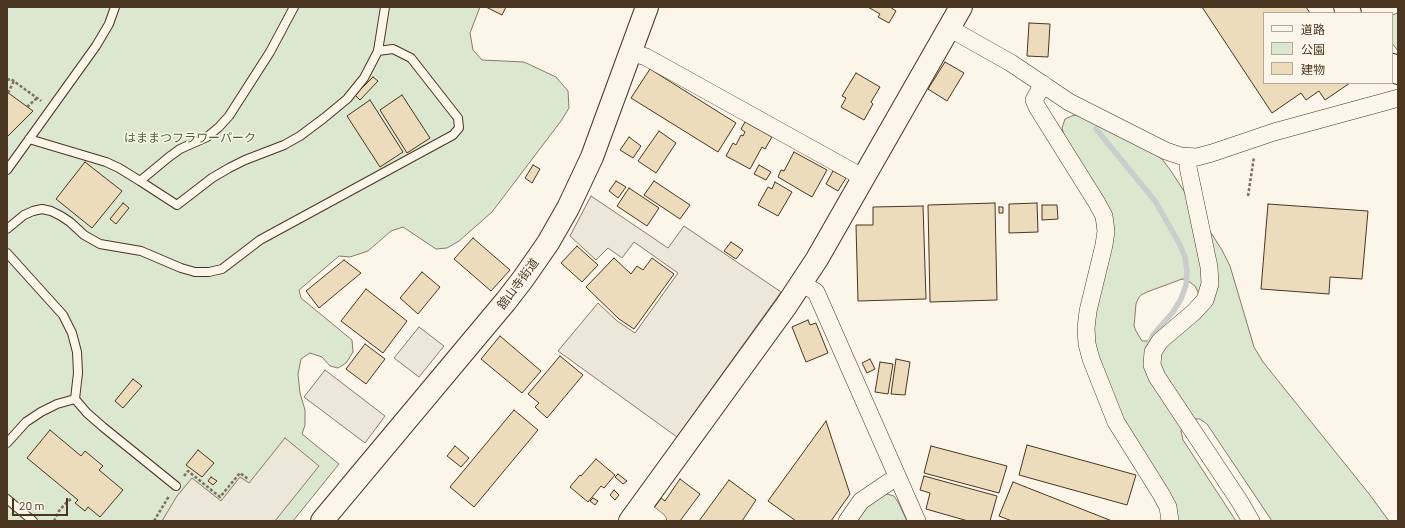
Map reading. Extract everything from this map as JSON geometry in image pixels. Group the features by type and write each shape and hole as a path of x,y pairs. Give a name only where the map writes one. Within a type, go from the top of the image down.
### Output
{"street":[{"name":"舘山寺街道","path":"322,521 506,301 539,256 581,183 597,144 647,7"},
{"path":"658,521 635,514 801,282 831,235 961,7"},
{"path":"949,28 1011,63 1069,102 1166,151 1181,156 1197,157 1212,153 1279,131 1398,98"},
{"path":"631,52 646,57 864,178"},
{"path":"1043,84 1034,100 1037,107 1104,216 1106,230 1104,245 1088,312 1086,328 1087,344 1091,359 1116,422 1161,494 1168,507 1170,521"},
{"path":"1188,157 1188,167 1209,267 1210,284 1205,300 1194,312 1160,341 1153,352 1152,365 1157,377 1251,521"},
{"path":"801,282 816,292 917,521"},
{"path":"847,521 861,501 889,482 898,478"}],"lane":[{"path":"7,170 96,46 109,24 115,7"},
{"path":"140,181 180,149 207,137 229,116 270,52 294,7"},
{"path":"30,139 120,168 177,205 212,178 245,160 300,136 346,99 364,78 378,51 385,7"},
{"path":"7,229 24,215 32,211 42,209 51,211 61,216 84,235 100,244 141,251 181,268 195,272 209,272 222,269 260,240 453,135 459,128 458,118 411,58 393,49 378,51"},
{"path":"7,253 63,315 72,333 77,352 78,373 75,399 87,413 103,427 176,486"},
{"path":"7,444 26,422 41,412 58,404 75,399"},
{"path":"7,499 33,521"}],"path":[{"path":"7,75 14,82 32,94"},
{"path":"7,80 11,79"},
{"path":"8,93 14,82"},
{"path":"28,107 37,98"},
{"path":"1248,196 1254,154 1249,140"},
{"path":"154,521 176,486 188,471 220,497 240,473 248,479"},
{"path":"54,521 59,511 72,498"}],"green space":[{"name":"はままつフラワーパーク","path":"7,7 480,7 470,33 473,50 482,60 524,62 556,77 568,91 569,108 561,121 492,212 459,241 447,248 436,249 403,227 391,231 368,251 350,257 339,256 299,290 301,298 352,340 353,352 346,363 338,368 330,366 322,357 310,353 301,359 298,374 300,393 305,410 305,425 302,434 339,464 293,521 7,521"},
{"path":"1398,13 1398,51 1393,44 1393,15"},
{"path":"1074,115 1084,117 1150,151 1162,159 1222,250 1230,266 1254,347 1263,362 1370,495 1389,521 1272,521 1207,424 1200,419 1191,419 1184,423 1181,431 1183,440 1236,521 1177,521 1115,403 1094,343 1093,328 1095,312 1111,246 1065,138 1062,128 1065,119","holes":["1182,279 1187,280 1195,286 1199,294 1197,297 1189,307 1152,339 1142,341 1134,326 1136,304 1138,299 1141,295 1147,292"]},
{"path":"887,494 894,496 907,521 856,521 862,509 880,496"}],"shaded area":[{"path":"591,196 668,248 684,226 781,292 677,437 558,351 598,303 617,321 635,333 678,273 634,242 622,258 608,248 596,260 570,236"},
{"path":"419,327 444,346 419,377 394,358"},
{"path":"325,370 385,416 365,443 304,397"},
{"path":"285,438 319,466 275,521 162,521 177,496 192,478 221,501 240,477 249,483"}],"building":[{"path":"486,7 506,7 502,15"},
{"path":"868,7 890,7 896,11 889,23 878,17 880,14"},
{"path":"1202,7 1306,7 1309,12 1263,12 1263,84 1349,84 1325,100 1319,91 1306,100 1301,93 1272,113"},
{"path":"1029,23 1050,24 1048,57 1027,56"},
{"path":"945,62 964,73 947,101 928,89"},
{"path":"650,69 736,123 718,152 631,98"},
{"path":"856,73 880,87 871,102 873,104 864,120 841,107 846,98 842,96"},
{"path":"373,77 378,81 360,100 355,95"},
{"path":"7,92 33,111 7,137"},
{"path":"402,95 430,138 407,153 380,110"},
{"path":"370,100 403,152 380,167 347,116"},
{"path":"745,122 772,137 765,149 762,147 750,169 726,156 733,143 736,145 741,135 743,136 745,132 741,129"},
{"path":"659,131 676,143 656,173 638,161"},
{"path":"629,137 641,146 633,158 620,150"},
{"path":"794,152 827,170 812,197 778,177 781,170 784,171"},
{"path":"85,162 122,191 92,228 56,199"},
{"path":"533,165 540,169 532,183 525,178"},
{"path":"759,165 771,172 766,180 754,174"},
{"path":"833,171 846,178 838,191 826,184"},
{"path":"616,181 626,187 618,198 609,191"},
{"path":"654,181 690,205 680,219 644,195"},
{"path":"775,182 792,192 778,216 758,205 768,187 772,189"},
{"path":"629,188 659,208 647,226 617,206"},
{"path":"123,203 129,208 116,224 110,219"},
{"path":"995,203 997,300 930,302 928,205"},
{"path":"1037,203 1038,232 1009,233 1009,204"},
{"path":"1268,204 1368,211 1362,279 1330,277 1329,294 1261,289"},
{"path":"1042,205 1057,205 1058,219 1042,220"},
{"path":"923,206 926,299 858,301 856,225 873,225 873,207"},
{"path":"999,207 1003,207 1003,213 999,213"},
{"path":"473,238 510,270 491,291 454,259"},
{"path":"731,242 743,250 736,259 724,251"},
{"path":"577,246 598,265 582,282 561,263"},
{"path":"614,258 631,274 637,266 643,270 652,258 674,274 634,329 619,319 586,287"},
{"path":"344,260 361,273 319,308 306,291"},
{"path":"422,272 440,287 418,314 400,298"},
{"path":"366,289 407,321 383,353 341,321"},
{"path":"808,320 810,325 816,323 828,353 806,362 792,327"},
{"path":"500,336 541,371 522,393 481,359"},
{"path":"365,344 385,359 366,384 346,369"},
{"path":"560,356 583,375 547,418 535,407 539,403 528,394"},
{"path":"870,359 875,369 867,373 862,363"},
{"path":"896,359 910,362 905,395 891,394"},
{"path":"880,362 893,364 888,394 875,392"},
{"path":"133,379 142,386 123,408 115,401"},
{"path":"514,410 538,430 474,507 450,487"},
{"path":"826,421 850,494 831,521 796,521 768,501"},
{"path":"50,430 81,456 85,451 103,466 99,470 123,490 100,517 88,507 85,511 75,503 78,500 27,458"},
{"path":"1027,445 1136,475 1127,505 1019,475"},
{"path":"455,446 469,458 461,467 447,456"},
{"path":"931,446 1007,466 999,493 924,473"},
{"path":"198,450 214,463 202,477 186,465"},
{"path":"596,459 615,475 604,488 601,486 588,502 570,487"},
{"path":"618,474 627,481 623,484 615,477"},
{"path":"924,476 997,496 990,521 968,521 926,509 930,493 920,490"},
{"path":"211,477 217,481 213,485 208,481"},
{"path":"680,479 700,494 680,521 668,521 654,508 661,498 665,501"},
{"path":"729,480 756,500 742,521 699,521"},
{"path":"1013,482 1112,521 1012,521 999,516"},
{"path":"614,490 619,495 615,500 610,495"},
{"path":"593,498 598,501 595,505 590,501"}],"waterway":[{"path":"1096,129 1155,201 1179,243 1185,257 1187,271 1186,285 1181,299 1173,312 1153,335 1147,348"}]}
